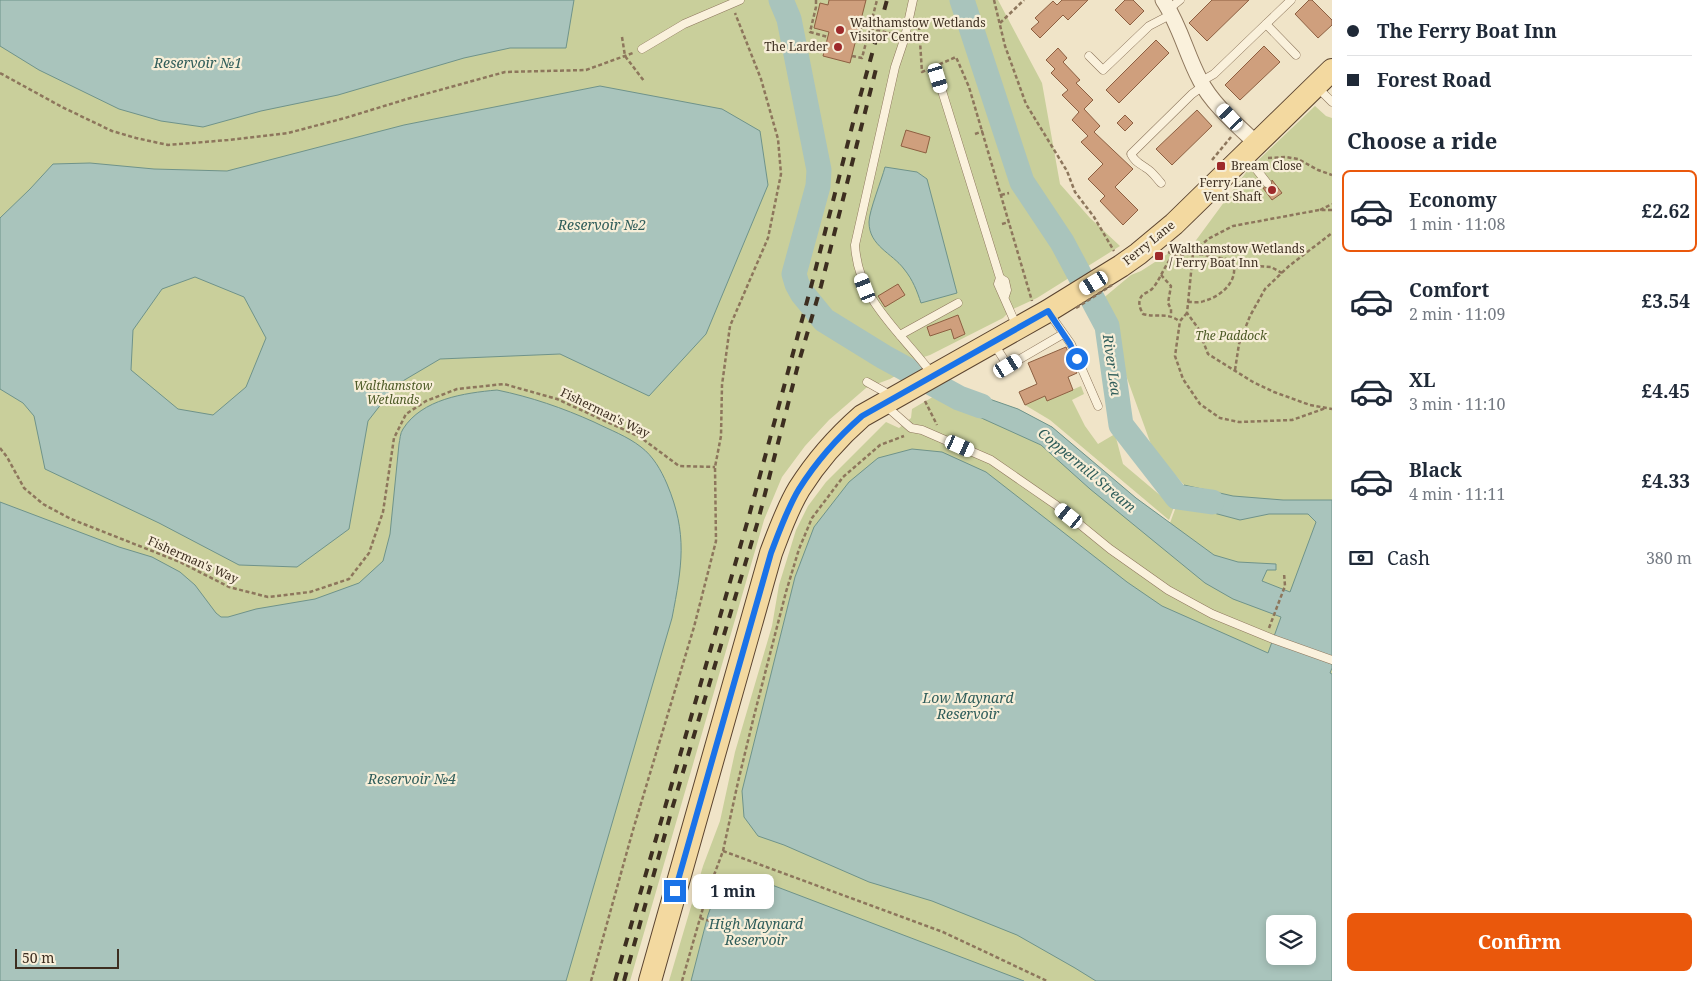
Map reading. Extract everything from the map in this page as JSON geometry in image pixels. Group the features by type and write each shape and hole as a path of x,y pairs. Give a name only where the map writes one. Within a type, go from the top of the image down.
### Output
{"main road":[{"name":"Ferry Lane","path":"650,981 771,553 789,508 799,489 820,460 846,430 862,416 1018,329 1040,306 1072,303 1109,280 1255,152 1319,89 1332,70"}],"street":[{"path":"1171,6 1202,84 1255,152"}],"lane":[{"path":"642,49 684,24 740,0"},
{"path":"913,0 905,37 895,67 854,245 858,271 865,288 874,304 900,335 917,384 911,428 922,430 991,460 1056,505 1110,549 1168,590 1212,614 1273,639 1332,660"},
{"path":"1161,183 1146,168 1140,166 1131,154 1291,0"},
{"path":"1089,56 1103,70 1171,6"},
{"path":"1266,24 1296,55"},
{"path":"938,78 1000,278 998,284 1002,294 1005,296 1018,329"},
{"path":"1319,89 1332,102"},
{"path":"1255,152 1267,183"},
{"path":"900,335 958,303"},
{"path":"1040,306 1070,344 1098,406"},
{"path":"993,342 1008,366 1063,334"},
{"path":"867,382 917,384"}],"path":[{"path":"816,0 818,7 810,32 828,37"},
{"path":"852,56 862,58 867,29 877,0"},
{"path":"994,0 1005,46 1026,104 1067,171 1076,192 1094,217 1115,254"},
{"path":"1000,23 1024,0"},
{"path":"591,981 633,830 694,627 716,541 715,467 721,436 722,385 730,326 768,238 781,174 778,139 762,79 732,5"},
{"path":"918,18 922,72 956,57 969,87 1008,222 1040,306"},
{"path":"860,27 905,37"},
{"path":"622,37 625,56 644,81"},
{"path":"0,73 62,107 112,130 136,138 168,145 288,133 505,72 586,70 625,56"},
{"path":"975,134 983,132"},
{"path":"1255,152 1270,159 1286,157 1298,159 1332,175"},
{"path":"1001,195 1009,194"},
{"path":"1320,210 1332,204"},
{"path":"1327,408 1292,420 1239,422 1220,418 1200,404 1183,379 1176,356 1180,321 1187,313 1193,253 1208,239 1233,226 1320,210 1332,210"},
{"path":"1002,224 1008,222"},
{"path":"1235,370 1239,344 1250,316 1265,289 1321,240 1332,233"},
{"path":"1180,321 1171,315 1151,316 1144,314 1140,307 1140,300 1143,294 1151,290 1167,262 1174,255 1193,253 1226,259 1234,267 1271,267 1282,273"},
{"path":"1234,267 1247,260 1252,263 1253,268"},
{"path":"1188,302 1204,302 1222,293 1231,283 1234,267"},
{"path":"1161,275 1170,286 1168,304 1171,309 1171,315"},
{"path":"1072,303 1109,280"},
{"path":"1187,313 1198,328 1208,354 1253,382 1274,392 1310,405 1332,409"},
{"name":"Fisherman's Way","path":"0,448 7,456 24,488 50,508 71,519 180,562 229,588 268,596 310,592 349,579 369,553 383,512 394,438 406,414 426,401 457,389 504,384 557,399 640,437 680,466 715,467"},
{"path":"917,384 944,440"},
{"path":"682,981 707,894 723,852 738,782 786,592 799,549 812,518 843,477 880,445 922,430"},
{"path":"1273,618 1285,586 1284,573"},
{"path":"723,852 943,932 1047,981"},
{"path":"700,918 730,927"}],"green space":[{"name":"Walthamstow Wetlands","path":"0,0 998,0 1042,83 1060,184 1090,218 1120,246 1037,298 1011,310 1003,318 921,358 913,366 890,379 866,388 829,420 805,446 782,477 764,520 630,981 0,981"},
{"name":"The Paddock","path":"1315,106 1326,116 1332,118 1332,981 669,981 703,866 720,821 735,752 772,626 779,585 796,530 808,506 826,482 886,422 899,428 911,418 912,409 943,391 955,387 1018,409 1052,427 1136,498 1170,523 1184,485 1153,450 1115,345 1101,300 1131,275 1141,271 1169,253 1194,243 1247,171"},
{"path":"1081,386 1084,394 1072,400 1085,426 1098,444 1115,434 1123,464 1174,507 1169,520 1050,420 1025,405 1045,396 1047,401"}],"water":[{"name":"Reservoir №1","path":"0,0 574,0 566,48 510,48 464,58 338,95 261,111 203,127 161,121 119,109 39,70 0,46"},
{"name":"Reservoir №2","path":"600,86 722,109 760,131 768,185 706,334 649,396 560,354 440,359 396,385 368,421 349,529 297,567 239,565 159,523 45,469 34,416 23,403 0,389 0,218 53,164 90,163 154,169 227,171 404,125","holes":["195,277 244,297 266,338 246,387 213,415 178,409 131,370 133,330 162,289"]},
{"path":"885,167 917,172 927,179 957,293 921,303 907,273 873,237 869,222"},
{"name":"Low Maynard Reservoir","path":"955,387 1018,409 1052,427 1136,498 1214,555 1238,562 1276,564 1276,570 1267,570 1262,581 1290,592 1316,522 1308,514 1269,514 1240,520 1176,503 1184,485 1233,496 1283,500 1332,500 1332,668 1330,673 1332,674 1332,981 1096,981 1017,935 932,901 869,882 784,845 758,836 744,817 742,791 795,577 814,527 849,482 878,458 912,449 942,452 986,472 1127,582 1162,606 1268,653 1281,617 1233,599 1205,583 1090,489 1041,445 946,402"},
{"name":"Reservoir №4","path":"497,390 571,412 618,433 641,447 653,459 665,479 674,502 680,535 680,566 672,618 566,981 0,981 0,502 119,547 152,557 180,572 195,585 221,617 315,599 359,583 383,561 390,534 400,436 411,419 432,404 445,399"},
{"name":"High Maynard Reservoir","path":"751,877 1024,981 691,981 708,915 717,890 732,879"}],"building":[{"name":"Walthamstow Wetlands Visitor Centre","path":"829,0 866,0 850,63 823,56 829,32 814,28 820,3 828,5"},
{"path":"1062,0 1088,0 1068,20 1063,15 1040,38 1031,29 1039,22 1035,18 1053,1 1057,5"},
{"path":"1125,0 1133,0 1144,11 1130,25 1115,10"},
{"path":"1212,0 1249,0 1207,41 1189,23"},
{"path":"1309,0 1312,0 1332,20 1332,25 1318,38 1295,14"},
{"path":"1156,40 1169,53 1119,103 1106,90"},
{"path":"1264,46 1280,62 1240,100 1225,85"},
{"path":"1058,48 1067,58 1063,62 1080,80 1076,83 1093,100 1084,109 1100,126 1094,132 1133,169 1115,187 1138,210 1123,225 1100,201 1105,196 1088,179 1103,164 1081,142 1088,136 1072,120 1079,112 1062,95 1068,90 1051,73 1055,69 1046,60"},
{"path":"1197,110 1212,126 1172,165 1156,149"},
{"path":"1125,115 1133,123 1125,131 1117,123"},
{"path":"906,130 930,137 926,153 901,146"},
{"name":"Ferry Lane Vent Shaft","path":"1272,180 1282,193 1272,200 1263,188 1271,187"},
{"path":"898,284 905,295 885,307 878,296"},
{"path":"958,315 965,334 954,339 951,329 930,336 927,327"},
{"path":"1066,347 1077,373 1068,377 1073,390 1047,401 1045,396 1025,405 1019,392 1037,384 1028,363"}],"waterway":[{"name":"Coppermill Stream","path":"781,0 789,19 819,170 818,186 794,274 797,284 824,320 884,357 959,398 981,406"},
{"name":"River Lea","path":"962,0 1022,182 1062,242 1107,326 1121,425 1177,497 1212,502"}],"railway":[{"path":"615,981 749,516 887,0"},
{"path":"624,981 672,809 758,521 798,365 821,286 877,65"}],"place":[{"name":"Walthamstow Wetlands Visitor Centre","path":"840,30"},
{"name":"The Larder","path":"838,47"},
{"name":"Bream Close","path":"1221,166"},
{"name":"Ferry Lane Vent Shaft","path":"1272,190"},
{"name":"Walthamstow Wetlands / Ferry Boat Inn","path":"1159,256"}],"route":[{"path":"675,891 771,553 789,508 799,489 820,460 846,430 862,416 1048,311 1070,344 1077,359"}]}
